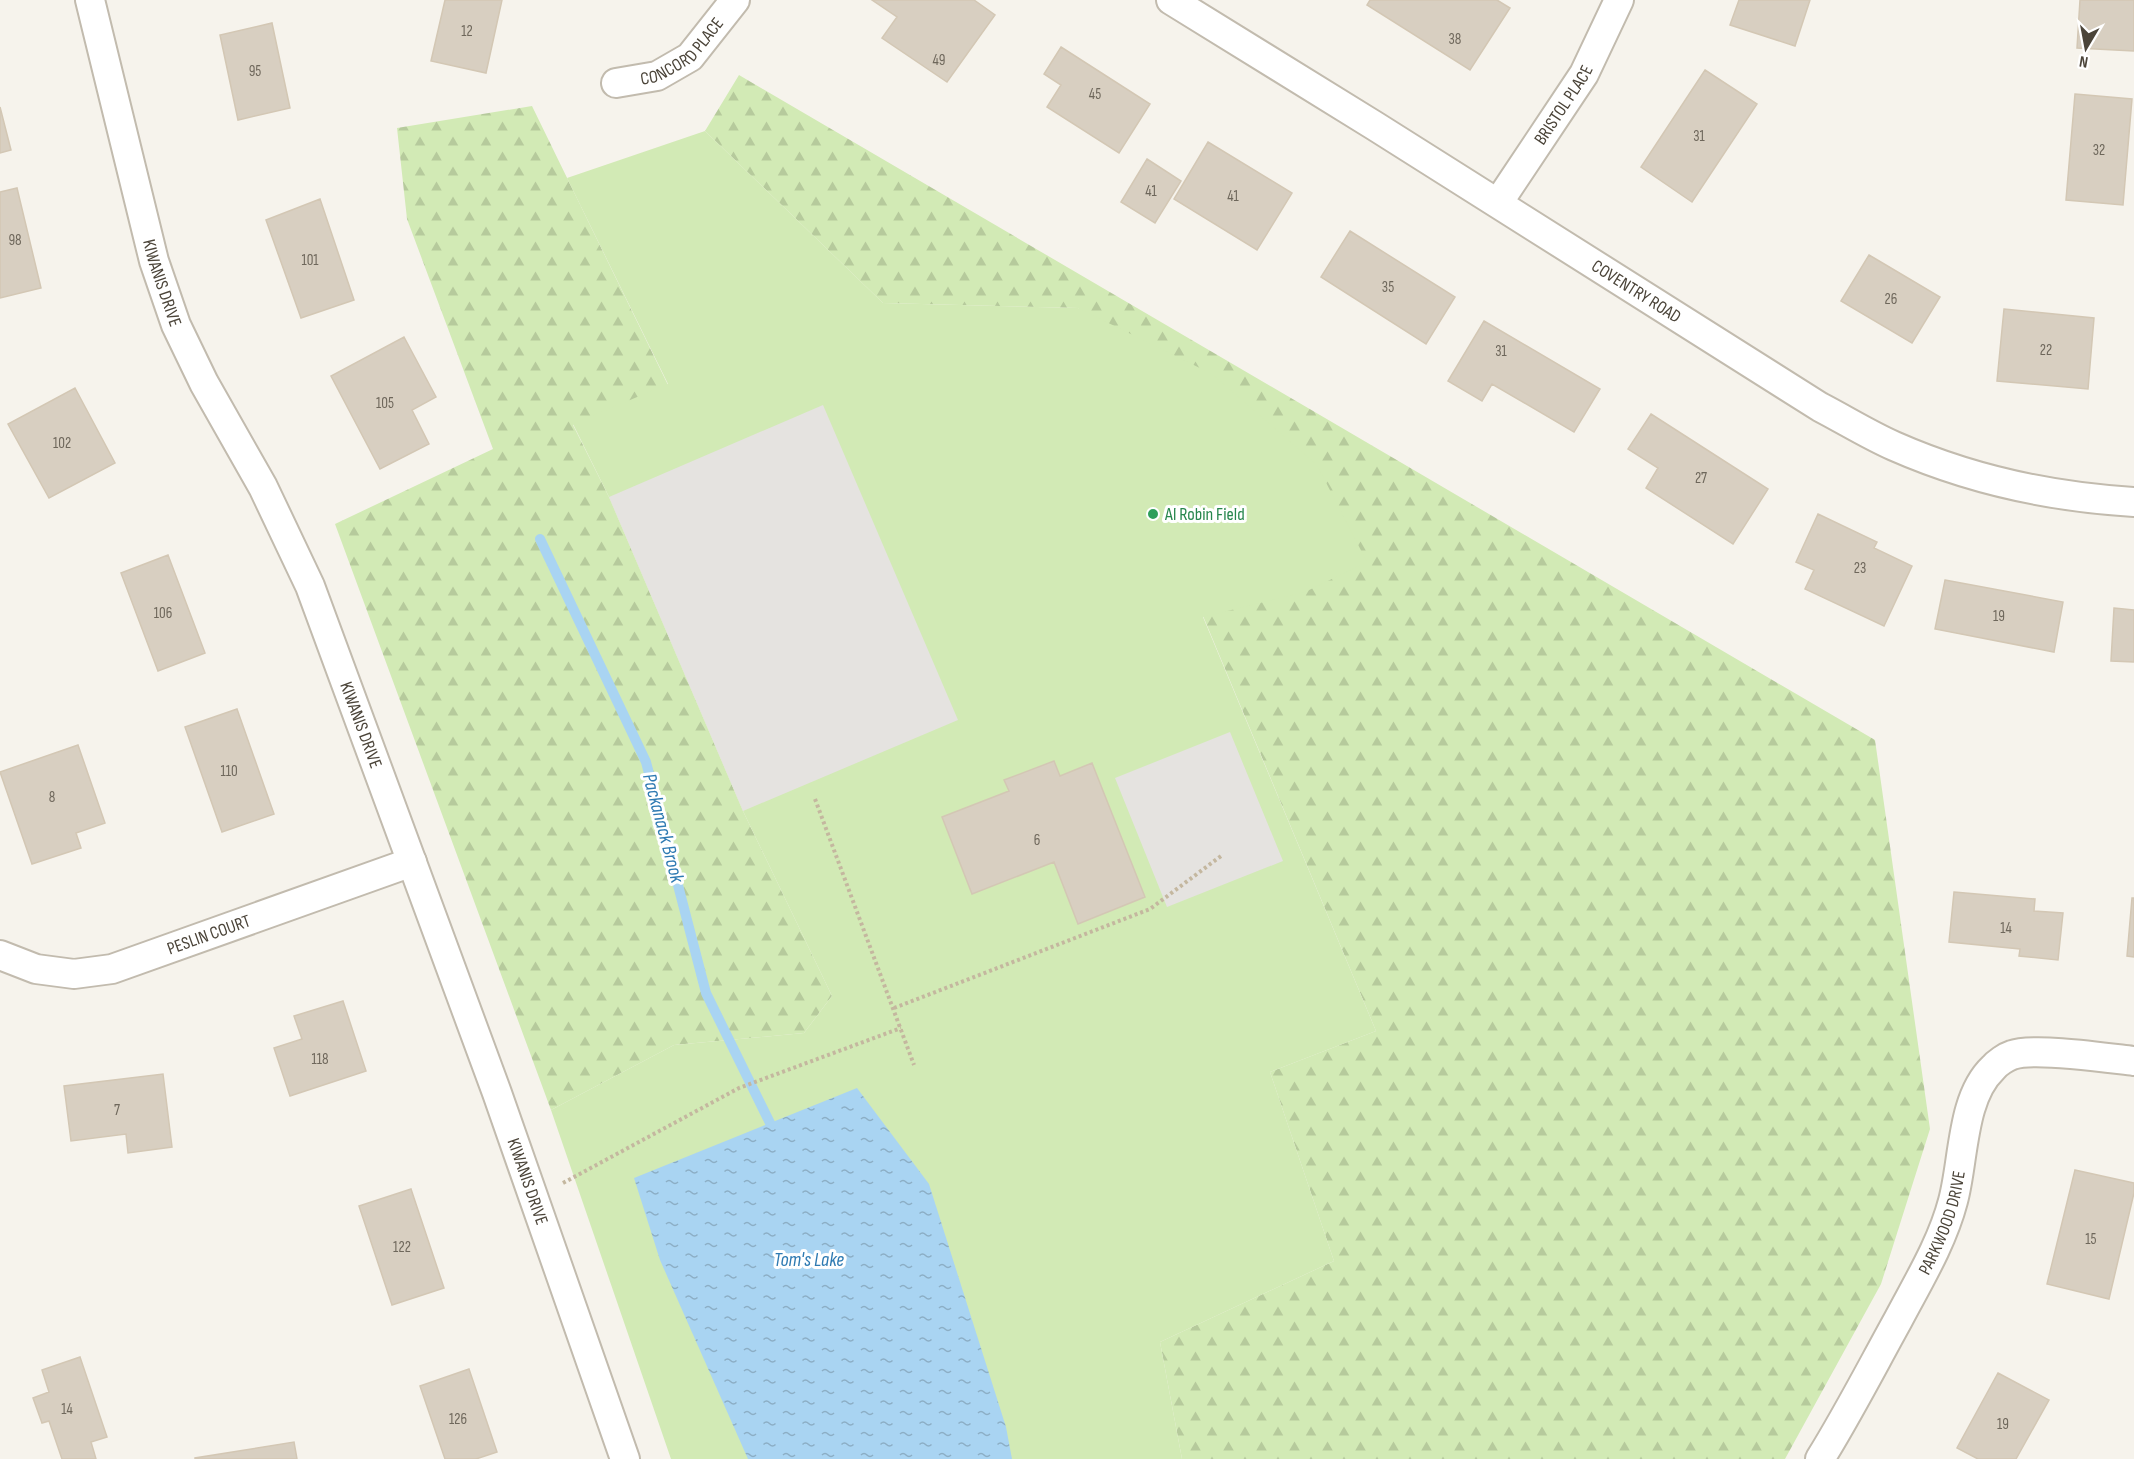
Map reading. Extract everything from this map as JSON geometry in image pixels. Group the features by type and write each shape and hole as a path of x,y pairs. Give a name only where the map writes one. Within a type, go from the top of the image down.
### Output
{"street":[{"name":"KIWANIS DRIVE","path":"90,0 154,261 176,325 204,383 263,487 310,586 412,862 625,1459"},
{"name":"CONCORD PLACE","path":"616,83 657,76 690,57 735,0"},
{"name":"COVENTRY ROAD","path":"1171,0 1820,407 1892,445 1941,465 2017,488 2095,500 2134,502"},
{"name":"BRISTOL PLACE","path":"1498,203 1584,74 1619,0"},
{"name":"PESLIN COURT","path":"0,955 36,969 74,974 112,969 412,862"},
{"name":"PARKWOOD DRIVE","path":"1820,1459 1873,1366 1939,1239 1953,1201 1970,1112 1978,1087 1993,1067 2012,1055 2033,1053 2134,1061"}],"path":[{"path":"815,799 915,1065"},
{"path":"894,1008 1150,909 1221,855"},
{"path":"533,1199 739,1088 901,1028"}],"green space":[{"path":"739,75 1875,740 1930,1129 1881,1284 1785,1459 1182,1459 1160,1342 1334,1261 1270,1072 1376,1031 1203,616 1305,591 1078,308 883,303 705,131"},
{"path":"532,106 668,385 573,425 609,497 743,811 832,996 804,1033 674,1045 551,1110 335,524 493,449 407,219 397,128"},
{"path":"705,131 883,303 1078,308 1212,374 1317,465 1367,562 1305,592 1203,617 1376,1031 1270,1072 1334,1261 1160,1342 1182,1459 671,1459 551,1110 674,1045 804,1033 832,996 743,811 609,497 573,424 668,384 567,178"}],"shaded area":[{"path":"823,405 958,720 743,811 609,497"},
{"path":"1230,732 1283,861 1167,907 1115,778"}],"water":[{"name":"Tom's Lake","path":"857,1088 929,1184 1006,1427 1012,1459 748,1459 660,1260 634,1178"}],"building":[{"path":"445,0 502,0 486,73 431,61"},
{"path":"872,0 974,0 995,15 947,82 882,38 897,17"},
{"path":"1370,0 1497,0 1510,8 1470,70 1367,5"},
{"path":"1739,0 1810,0 1795,46 1730,25"},
{"path":"2080,0 2134,0 2134,51 2077,48"},
{"path":"272,23 290,108 238,120 220,35"},
{"path":"1061,47 1150,104 1119,153 1047,107 1061,85 1044,74"},
{"path":"1705,70 1757,104 1692,202 1641,167"},
{"path":"2075,94 2132,99 2123,205 2066,200"},
{"path":"0,107 11,150 0,153"},
{"path":"1208,142 1292,193 1257,250 1174,199"},
{"path":"1147,159 1181,181 1155,223 1121,202"},
{"path":"17,188 41,288 0,298 0,192"},
{"path":"320,199 354,300 301,318 266,220"},
{"path":"1350,231 1455,297 1426,344 1321,277"},
{"path":"1869,255 1940,297 1912,343 1841,301"},
{"path":"2004,309 2094,318 2088,389 1997,381"},
{"path":"1484,321 1600,389 1574,432 1492,384 1482,401 1448,381"},
{"path":"404,337 436,397 412,410 429,444 380,469 331,376"},
{"path":"75,388 115,463 49,498 8,424"},
{"path":"1651,414 1768,489 1733,544 1646,488 1658,468 1628,449"},
{"path":"1818,514 1877,542 1874,548 1912,566 1884,626 1805,589 1814,570 1796,562"},
{"path":"168,555 205,653 158,671 121,573"},
{"path":"1945,580 2063,602 2054,652 1935,629"},
{"path":"2114,608 2134,610 2134,662 2111,661"},
{"path":"237,709 274,814 222,832 185,727"},
{"path":"78,745 105,823 76,833 81,848 32,864 0,772"},
{"path":"1054,761 1060,776 1092,763 1145,897 1078,924 1054,862 972,894 942,817 1009,791 1004,780"},
{"path":"1954,892 2035,899 2034,911 2063,913 2058,960 2019,956 2020,949 1949,942"},
{"path":"2132,898 2134,898 2134,957 2127,956"},
{"path":"343,1001 366,1071 290,1096 274,1048 302,1039 294,1016"},
{"path":"163,1074 172,1147 128,1153 126,1134 71,1141 64,1086"},
{"path":"2075,1170 2134,1183 2134,1193 2109,1299 2047,1284"},
{"path":"411,1189 444,1288 392,1305 359,1206"},
{"path":"80,1357 107,1437 91,1442 96,1459 62,1459 49,1421 42,1423 33,1398 49,1392 42,1370"},
{"path":"469,1369 497,1452 476,1459 445,1459 420,1386"},
{"path":"1998,1373 2049,1400 2016,1459 1978,1459 1957,1448"},
{"path":"294,1442 297,1459 195,1459 195,1458"}],"waterway":[{"name":"Packanack Brook","path":"540,539 646,762 706,993 770,1123"}],"place":[{"name":"Al Robin Field","path":"1153,514"}]}
